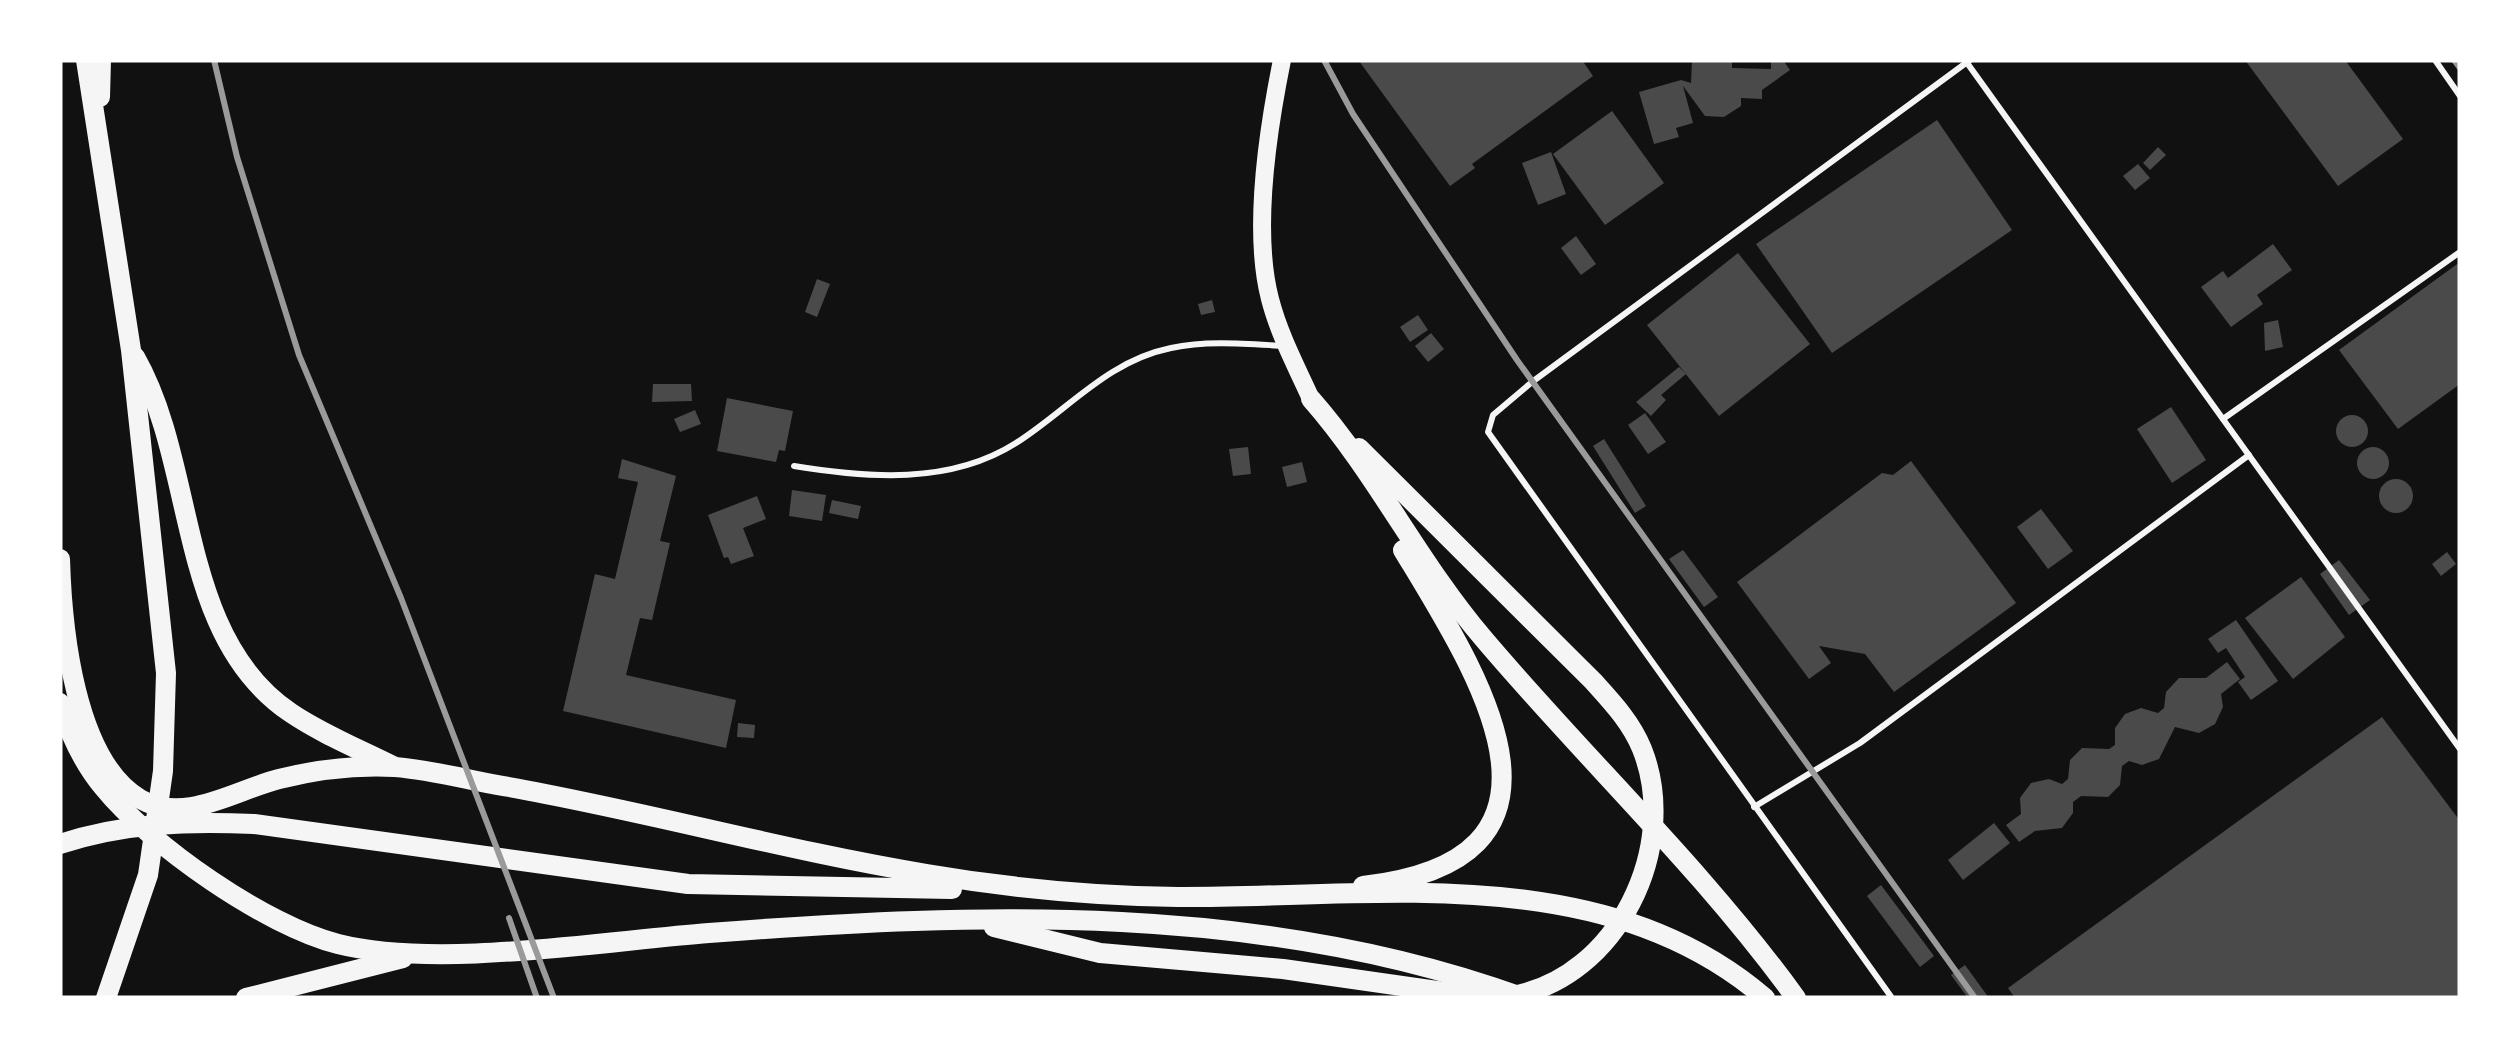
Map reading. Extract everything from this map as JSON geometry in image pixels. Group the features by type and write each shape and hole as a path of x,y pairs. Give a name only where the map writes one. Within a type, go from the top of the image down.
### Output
{"highway":[{"path":"86,60 131,350 159,591 166,722 148,875 106,998"},
{"path":"98,134 101,60"},
{"path":"131,350 164,418 207,592 233,652 258,684 290,712 404,769"},
{"path":"1312,398 1345,438 1400,526 1482,638 1682,853 1796,998"},
{"path":"1266,897 1426,874 1460,856 1484,832 1498,800 1504,760 1484,694 1312,398"},
{"path":"1345,438 1374,460 1620,710 1643,753 1654,814 1636,893 1600,946 1556,983 1500,998"},
{"path":"60,559 62,629 87,724 126,790 167,810 308,773 404,769 554,795 927,874 1084,892"},
{"path":"60,703 85,762 128,813 248,904 294,929 340,944 473,952 963,918 1193,928 1336,944 1433,966 1524,998"},
{"path":"191,863 179,846 178,826 191,808 203,803"},
{"path":"60,844 134,826 194,821 254,824 688,884 1266,897 1492,896 1552,902 1656,929 1696,948 1765,998"},
{"path":"963,918 1086,950 1216,962 1486,998"},
{"path":"246,998 301,980 427,952"}],"main road":[{"path":"1282,60 1275,94 1263,250 1270,298 1286,346 1312,398"}],"lane":[{"path":"2435,60 2460,96"},
{"path":"1892,998 1491,442 1489,424 1499,409 1532,382 1968,61 2460,749"},
{"path":"2223,419 2460,252"},
{"path":"794,466 898,476 970,465 1016,443 1084,388 1140,358 1206,344 1286,346"},
{"path":"1754,806 1860,743 2249,455"}],"building":[{"path":"1582,60 1593,76 1472,164 1475,168 1450,186 1359,61"},
{"path":"1692,60 1732,60 1732,68 1771,69 1771,60 1783,60 1790,70 1762,90 1762,99 1741,98 1741,106 1724,117 1705,116 1683,86 1693,123 1676,128 1679,137 1654,144 1639,92 1681,80 1691,83"},
{"path":"2245,60 2345,60 2403,139 2338,186"},
{"path":"1612,111 1664,183 1605,225 1553,154"},
{"path":"1937,120 2012,230 1832,353 1756,244"},
{"path":"2158,147 2166,155 2150,170 2143,163"},
{"path":"1551,152 1566,194 1538,205 1522,163"},
{"path":"2138,164 2150,178 2135,190 2123,176"},
{"path":"1576,236 1596,264 1581,275 1561,248"},
{"path":"2273,244 2292,270 2257,295 2263,304 2231,327 2201,287 2223,271 2228,278"},
{"path":"1738,253 1810,344 1719,416 1647,325"},
{"path":"2460,262 2460,384 2398,429 2339,350"},
{"path":"817,279 830,284 817,317 805,312"},
{"path":"1212,300 1215,312 1201,315 1198,304"},
{"path":"1418,315 1428,330 1410,342 1400,327"},
{"path":"2278,320 2283,347 2265,351 2264,323"},
{"path":"1431,333 1444,349 1428,362 1415,346"},
{"path":"1679,367 1686,374 1661,395 1666,400 1651,416 1636,402"},
{"path":"653,384 691,384 692,401 652,402"},
{"path":"727,398 793,411 785,451 779,450 776,462 717,451"},
{"path":"2171,407 2206,460 2172,483 2137,429"},
{"path":"695,410 701,424 680,432 674,419"},
{"path":"1645,413 1666,442 1648,454 1628,425"},
{"path":"2352,415 2363,420 2368,431 2363,442 2352,447 2341,442 2336,431 2341,420"},
{"path":"1604,439 1646,506 1635,513 1593,446"},
{"path":"1248,447 1251,474 1233,476 1229,449"},
{"path":"2373,447 2385,451 2389,463 2385,475 2373,479 2361,475 2357,463 2361,451"},
{"path":"622,459 676,476 660,541 670,543 652,620 640,618 626,675 736,700 726,748 563,711 595,574 615,579 638,482 618,478"},
{"path":"1911,461 2016,603 1894,692 1865,654 1819,646 1831,663 1809,679 1737,582 1882,473 1893,475"},
{"path":"1302,462 1307,482 1287,487 1282,467"},
{"path":"2396,479 2408,484 2413,496 2408,508 2396,513 2384,508 2379,496 2384,484"},
{"path":"792,490 826,495 822,521 789,516"},
{"path":"757,496 766,519 743,528 754,556 731,564 728,557 724,558 708,515"},
{"path":"832,500 861,506 858,519 829,513"},
{"path":"2041,509 2073,551 2048,569 2017,527"},
{"path":"1683,550 1718,597 1704,607 1669,559"},
{"path":"2447,552 2456,564 2441,576 2432,564"},
{"path":"2339,560 2370,600 2349,615 2320,574"},
{"path":"2301,577 2345,637 2293,679 2245,618"},
{"path":"2236,620 2278,681 2251,700 2238,682 2245,677 2226,648 2218,653 2208,639"},
{"path":"2227,662 2240,679 2221,694 2223,707 2215,724 2199,733 2175,727 2159,759 2142,765 2129,761 2122,766 2120,785 2108,797 2081,796 2073,802 2073,813 2062,828 2035,831 2019,842 2006,825 2021,814 2020,798 2031,783 2049,779 2062,784 2068,779 2070,760 2082,748 2109,749 2115,745 2115,728 2125,714 2141,708 2158,713 2164,708 2166,692 2179,678 2206,678"},
{"path":"2382,717 2460,821 2460,998 2015,998 2008,988"},
{"path":"738,723 755,725 754,738 737,737"},
{"path":"1994,823 2010,843 1963,880 1948,860"},
{"path":"1881,885 1934,956 1920,967 1867,896"},
{"path":"1965,965 1989,998 1968,998 1951,975"}],"railway":[{"path":"214,60 237,157 299,355 401,598 554,998"},
{"path":"1324,60 1353,114 1517,360 1975,998"},
{"path":"2454,60 2460,68"},
{"path":"509,918 537,998"}]}
